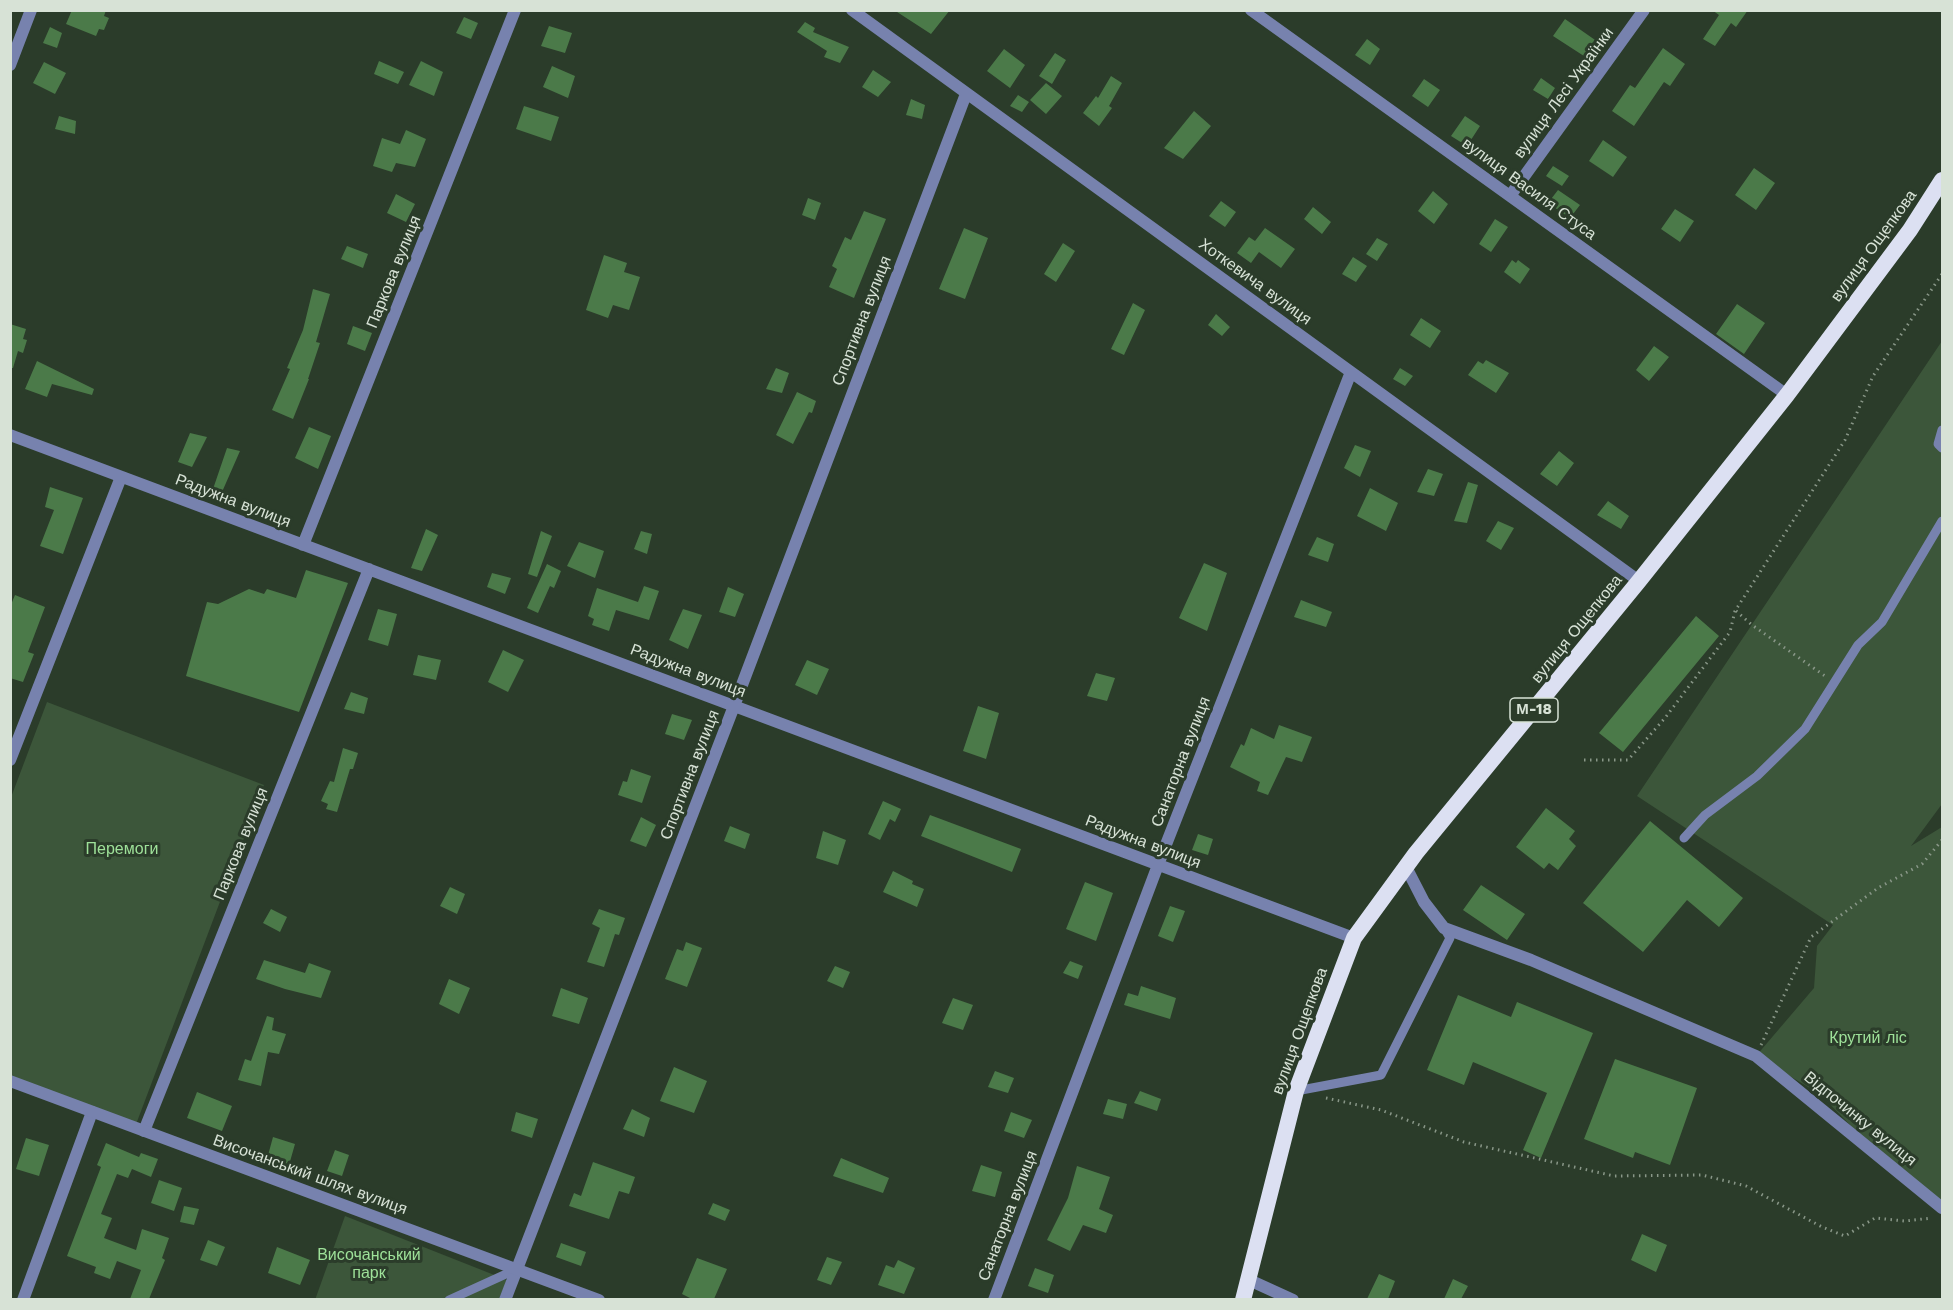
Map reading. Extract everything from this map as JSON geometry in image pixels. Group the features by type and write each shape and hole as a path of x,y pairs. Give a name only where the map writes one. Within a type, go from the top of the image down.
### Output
{"highway":[{"name":"вулиця Ощепкова","path":"1243,1299 1296,1091 1354,938 1406,867 1787,395 1910,230 1942,180"}],"street":[{"path":"10,65 31,10"},
{"name":"Паркова вулиця","path":"303,545 515,10"},
{"name":"Хоткевича вулиця","path":"852,10 1639,581"},
{"name":"вулиця Василя Стуса","path":"1251,10 1787,395"},
{"name":"вулиця Лесі Українки","path":"1510,196 1644,10"},
{"name":"Спортивна вулиця","path":"505,1299 734,706 966,94"},
{"name":"Санаторна вулиця","path":"994,1299 1158,865 1351,372"},
{"name":"Радужна вулиця","path":"10,435 1354,938"},
{"path":"10,760 121,477"},
{"name":"Паркова вулиця","path":"144,1131 369,570"},
{"path":"1406,867 1424,902 1444,928"},
{"name":"Відпочинку вулиця","path":"1444,928 1531,960 1756,1056 1942,1208"},
{"name":"Височанський шлях вулиця","path":"10,1081 599,1299"},
{"path":"23,1299 93,1112"},
{"path":"1247,1279 1293,1299"}],"lane":[{"path":"1942,430 1938,444 1942,448"},
{"path":"1684,838 1705,815 1757,776 1805,729 1858,645 1882,622 1942,521"},
{"path":"1296,1091 1381,1075 1450,938 1444,928"},
{"path":"449,1299 517,1269"}],"path":[{"path":"1584,760 1628,759 1665,718 1724,641 1730,632 1735,611 1845,440 1873,376 1942,274"},
{"path":"1735,611 1834,682"},
{"path":"1756,1056 1811,938 1878,888 1922,864 1942,840"},
{"path":"1296,1091 1381,1110 1464,1142 1614,1176 1702,1175 1746,1186 1822,1227 1845,1236 1875,1218 1905,1221 1934,1218"}],"green space":[{"name":"Крутий ліс","path":"1942,341 1942,804 1911,846 1942,827 1942,1205 1879,1155 1820,1094 1756,1056 1814,988 1817,946 1833,925 1637,796"},
{"name":"Перемоги","path":"47,702 264,785 135,1127 11,1079 10,800"},
{"name":"Височанський парк","path":"345,1216 507,1280 499,1299 315,1300"}],"building":[{"path":"72,10 106,10 104,16 109,18 104,30 99,29 96,36 66,24"},
{"path":"894,10 950,10 931,34"},
{"path":"1712,10 1748,10 1736,27 1731,23 1715,46 1703,39 1719,15"},
{"path":"464,17 478,23 471,39 456,33"},
{"path":"1565,19 1598,42 1587,58 1553,36"},
{"path":"805,22 815,28 813,32 849,47 840,63 824,57 827,51 797,32"},
{"path":"549,26 572,33 565,53 541,46"},
{"path":"50,27 62,33 57,48 43,43"},
{"path":"1367,39 1380,49 1370,65 1355,55"},
{"path":"1663,48 1685,64 1670,86 1664,82 1634,126 1612,111 1630,85 1635,88"},
{"path":"1004,49 1025,65 1010,88 987,71"},
{"path":"1055,53 1066,60 1052,84 1039,76"},
{"path":"379,61 404,72 398,84 374,74"},
{"path":"421,61 443,72 434,96 409,85"},
{"path":"44,62 66,73 55,94 33,83"},
{"path":"552,66 575,76 568,98 543,87"},
{"path":"873,70 891,82 878,97 862,87"},
{"path":"1111,76 1122,83 1109,106 1112,108 1099,126 1083,113 1096,96 1098,98"},
{"path":"1541,78 1555,88 1548,99 1533,90"},
{"path":"1424,79 1440,90 1428,107 1412,96"},
{"path":"1046,83 1062,96 1046,114 1030,100"},
{"path":"1018,95 1029,102 1022,112 1010,106"},
{"path":"911,99 925,105 922,119 906,115"},
{"path":"524,106 559,117 551,141 516,129"},
{"path":"1194,111 1211,126 1183,159 1164,148"},
{"path":"59,116 76,121 75,134 55,129"},
{"path":"1465,116 1480,126 1467,146 1451,136"},
{"path":"406,130 426,139 415,167 396,163 392,172 373,166 382,138 400,144"},
{"path":"1603,140 1627,157 1613,177 1589,161"},
{"path":"1553,166 1569,176 1562,186 1546,176"},
{"path":"1754,168 1775,183 1756,210 1735,195"},
{"path":"1558,190 1580,205 1570,218 1548,203"},
{"path":"1433,191 1448,204 1434,224 1418,211"},
{"path":"396,194 415,204 406,222 387,213"},
{"path":"808,198 821,203 815,220 802,215"},
{"path":"1221,201 1236,212 1225,227 1209,216"},
{"path":"1313,207 1331,222 1322,234 1304,219"},
{"path":"1675,209 1694,221 1680,242 1661,229"},
{"path":"864,211 886,219 854,298 829,287 837,269 832,266 845,237 851,240"},
{"path":"1495,219 1508,227 1491,252 1479,244"},
{"path":"964,228 988,238 965,299 939,289"},
{"path":"1265,228 1295,249 1281,268 1259,252 1251,263 1237,253 1249,237 1255,241"},
{"path":"1377,238 1388,244 1377,261 1366,254"},
{"path":"1063,243 1075,251 1056,282 1044,274"},
{"path":"347,246 368,254 363,268 341,259"},
{"path":"604,255 627,263 624,272 640,277 629,310 613,305 608,318 586,310"},
{"path":"1353,257 1367,266 1356,282 1342,274"},
{"path":"1512,260 1516,263 1518,260 1530,269 1520,284 1504,272"},
{"path":"313,289 330,294 316,342 320,343 293,419 272,410 290,369 287,368 303,330"},
{"path":"1133,303 1145,310 1124,355 1111,349"},
{"path":"1737,304 1765,323 1744,354 1716,334"},
{"path":"1216,314 1230,327 1222,336 1208,325"},
{"path":"1421,318 1441,331 1430,348 1410,335"},
{"path":"10,324 26,329 23,339 27,340 23,353 18,351 13,368 10,368"},
{"path":"353,326 372,333 365,351 347,344"},
{"path":"1654,346 1669,357 1649,381 1636,370"},
{"path":"1486,360 1509,373 1496,393 1468,375 1478,361 1483,364"},
{"path":"37,361 94,389 92,395 52,384 47,397 25,389"},
{"path":"776,368 789,373 782,393 766,389"},
{"path":"1400,368 1413,376 1405,386 1393,379"},
{"path":"797,392 816,401 812,413 809,412 793,444 776,435"},
{"path":"309,427 331,436 318,469 295,458"},
{"path":"190,433 207,437 192,467 178,462"},
{"path":"1355,445 1371,451 1360,477 1344,468"},
{"path":"227,448 240,451 222,492 213,489"},
{"path":"1559,451 1574,463 1557,486 1540,474"},
{"path":"1428,469 1443,474 1434,496 1417,492"},
{"path":"1468,482 1478,485 1467,523 1454,521"},
{"path":"50,487 83,498 63,554 40,546 54,510 45,507"},
{"path":"1370,488 1398,503 1386,531 1357,516"},
{"path":"1608,501 1629,516 1621,529 1597,515"},
{"path":"1498,521 1514,528 1501,550 1486,541"},
{"path":"426,529 438,535 422,571 411,568"},
{"path":"541,531 552,536 537,577 528,574"},
{"path":"641,531 652,534 647,554 634,549"},
{"path":"1317,537 1334,544 1328,562 1308,555"},
{"path":"579,542 604,551 595,578 567,566"},
{"path":"1204,563 1227,573 1207,631 1179,618"},
{"path":"547,564 561,571 554,588 550,586 538,613 527,608"},
{"path":"306,570 348,583 299,712 186,676 207,602 218,604 249,589 264,594 267,589 296,598"},
{"path":"492,573 511,578 505,594 487,587"},
{"path":"644,586 659,591 649,620 616,610 609,631 592,625 594,619 588,616 597,588 638,602"},
{"path":"728,587 744,594 735,617 719,612"},
{"path":"15,595 45,607 28,652 34,654 23,682 10,678 10,607"},
{"path":"1301,600 1332,612 1326,627 1294,617"},
{"path":"378,609 397,614 388,646 368,640"},
{"path":"683,609 702,615 688,649 669,640"},
{"path":"1696,616 1719,636 1623,752 1599,733"},
{"path":"503,650 524,660 508,692 488,682"},
{"path":"418,655 441,660 436,680 413,675"},
{"path":"807,660 829,669 817,695 795,685"},
{"path":"1096,673 1115,678 1107,701 1087,696"},
{"path":"351,692 368,698 364,714 344,709"},
{"path":"978,706 999,713 986,759 963,751"},
{"path":"672,714 692,720 684,740 665,734"},
{"path":"1279,725 1312,737 1302,762 1286,757 1268,795 1257,791 1260,782 1230,767 1241,744 1244,746 1251,728 1274,739"},
{"path":"343,748 358,753 353,769 350,769 337,812 326,809 328,804 321,801 330,781 334,782"},
{"path":"631,769 651,776 642,803 618,795 623,781 627,782"},
{"path":"883,801 901,809 895,822 890,819 880,840 868,834"},
{"path":"1546,808 1575,831 1569,839 1576,846 1558,870 1549,863 1544,869 1516,847"},
{"path":"930,815 1021,849 1012,872 921,836"},
{"path":"641,817 656,825 646,847 630,841"},
{"path":"1650,821 1743,898 1719,927 1687,900 1643,952 1583,903"},
{"path":"730,826 750,834 745,849 724,841"},
{"path":"823,831 846,840 838,865 816,858"},
{"path":"1198,834 1213,839 1208,855 1192,850"},
{"path":"893,871 924,889 917,907 883,892"},
{"path":"1085,882 1113,893 1096,941 1066,929"},
{"path":"1481,885 1525,914 1507,940 1463,910"},
{"path":"450,887 465,894 457,914 440,906"},
{"path":"1170,906 1185,911 1173,942 1158,936"},
{"path":"271,909 287,917 280,932 263,923"},
{"path":"599,909 625,918 619,935 615,934 604,967 587,962 600,928 592,924"},
{"path":"686,942 702,948 687,987 665,979 677,949 683,951"},
{"path":"264,960 305,973 309,963 331,971 321,998 256,979"},
{"path":"1070,961 1083,966 1078,979 1063,973"},
{"path":"835,966 850,972 843,988 827,981"},
{"path":"449,979 470,988 459,1014 439,1004"},
{"path":"1141,986 1176,998 1170,1019 1124,1005 1128,993 1138,996"},
{"path":"561,988 588,998 579,1024 552,1016"},
{"path":"1458,995 1511,1017 1517,1002 1593,1033 1541,1158 1523,1150 1547,1093 1473,1062 1464,1085 1427,1070"},
{"path":"953,998 973,1005 963,1030 942,1023"},
{"path":"267,1016 274,1018 272,1030 286,1034 279,1054 268,1052 261,1086 238,1080 245,1059 251,1061"},
{"path":"1615,1059 1697,1088 1670,1165 1635,1152 1633,1158 1584,1139"},
{"path":"674,1067 707,1081 694,1113 660,1101"},
{"path":"995,1071 1014,1078 1008,1093 988,1087"},
{"path":"1140,1091 1161,1099 1157,1111 1134,1103"},
{"path":"197,1092 232,1106 222,1131 187,1118"},
{"path":"1108,1099 1127,1104 1123,1119 1103,1114"},
{"path":"632,1109 650,1118 644,1137 623,1129"},
{"path":"516,1112 538,1119 532,1138 511,1131"},
{"path":"1011,1112 1032,1120 1024,1138 1004,1131"},
{"path":"273,1137 295,1144 289,1165 267,1159"},
{"path":"26,1138 49,1145 39,1176 16,1169"},
{"path":"106,1143 139,1157 141,1153 158,1159 151,1177 132,1169 128,1178 117,1174 101,1214 112,1218 104,1238 136,1250 142,1229 169,1238 162,1258 165,1260 149,1299 130,1299 141,1270 117,1261 110,1279 94,1273 96,1267 67,1256 101,1167 97,1165"},
{"path":"335,1150 349,1155 342,1176 327,1171"},
{"path":"841,1158 889,1178 883,1193 833,1176"},
{"path":"593,1162 635,1177 629,1194 619,1191 609,1219 569,1206 574,1193 581,1196"},
{"path":"981,1165 1002,1172 995,1197 972,1191"},
{"path":"1077,1166 1110,1177 1099,1209 1113,1215 1106,1233 1083,1225 1070,1251 1047,1240 1068,1198"},
{"path":"159,1180 182,1188 174,1211 151,1203"},
{"path":"713,1203 730,1210 725,1221 708,1214"},
{"path":"184,1206 199,1209 194,1225 180,1222"},
{"path":"1642,1234 1667,1245 1656,1272 1631,1260"},
{"path":"208,1240 225,1247 217,1266 200,1260"},
{"path":"561,1243 586,1252 581,1266 556,1257"},
{"path":"277,1247 310,1260 300,1285 268,1273"},
{"path":"827,1257 842,1262 831,1285 817,1280"},
{"path":"697,1258 727,1269 714,1299 692,1299 682,1294"},
{"path":"898,1260 915,1268 904,1294 878,1285 886,1265 894,1268"},
{"path":"1035,1268 1054,1275 1048,1293 1028,1286"},
{"path":"1379,1274 1395,1281 1388,1299 1367,1299"},
{"path":"1453,1279 1468,1286 1461,1299 1444,1299"}]}
